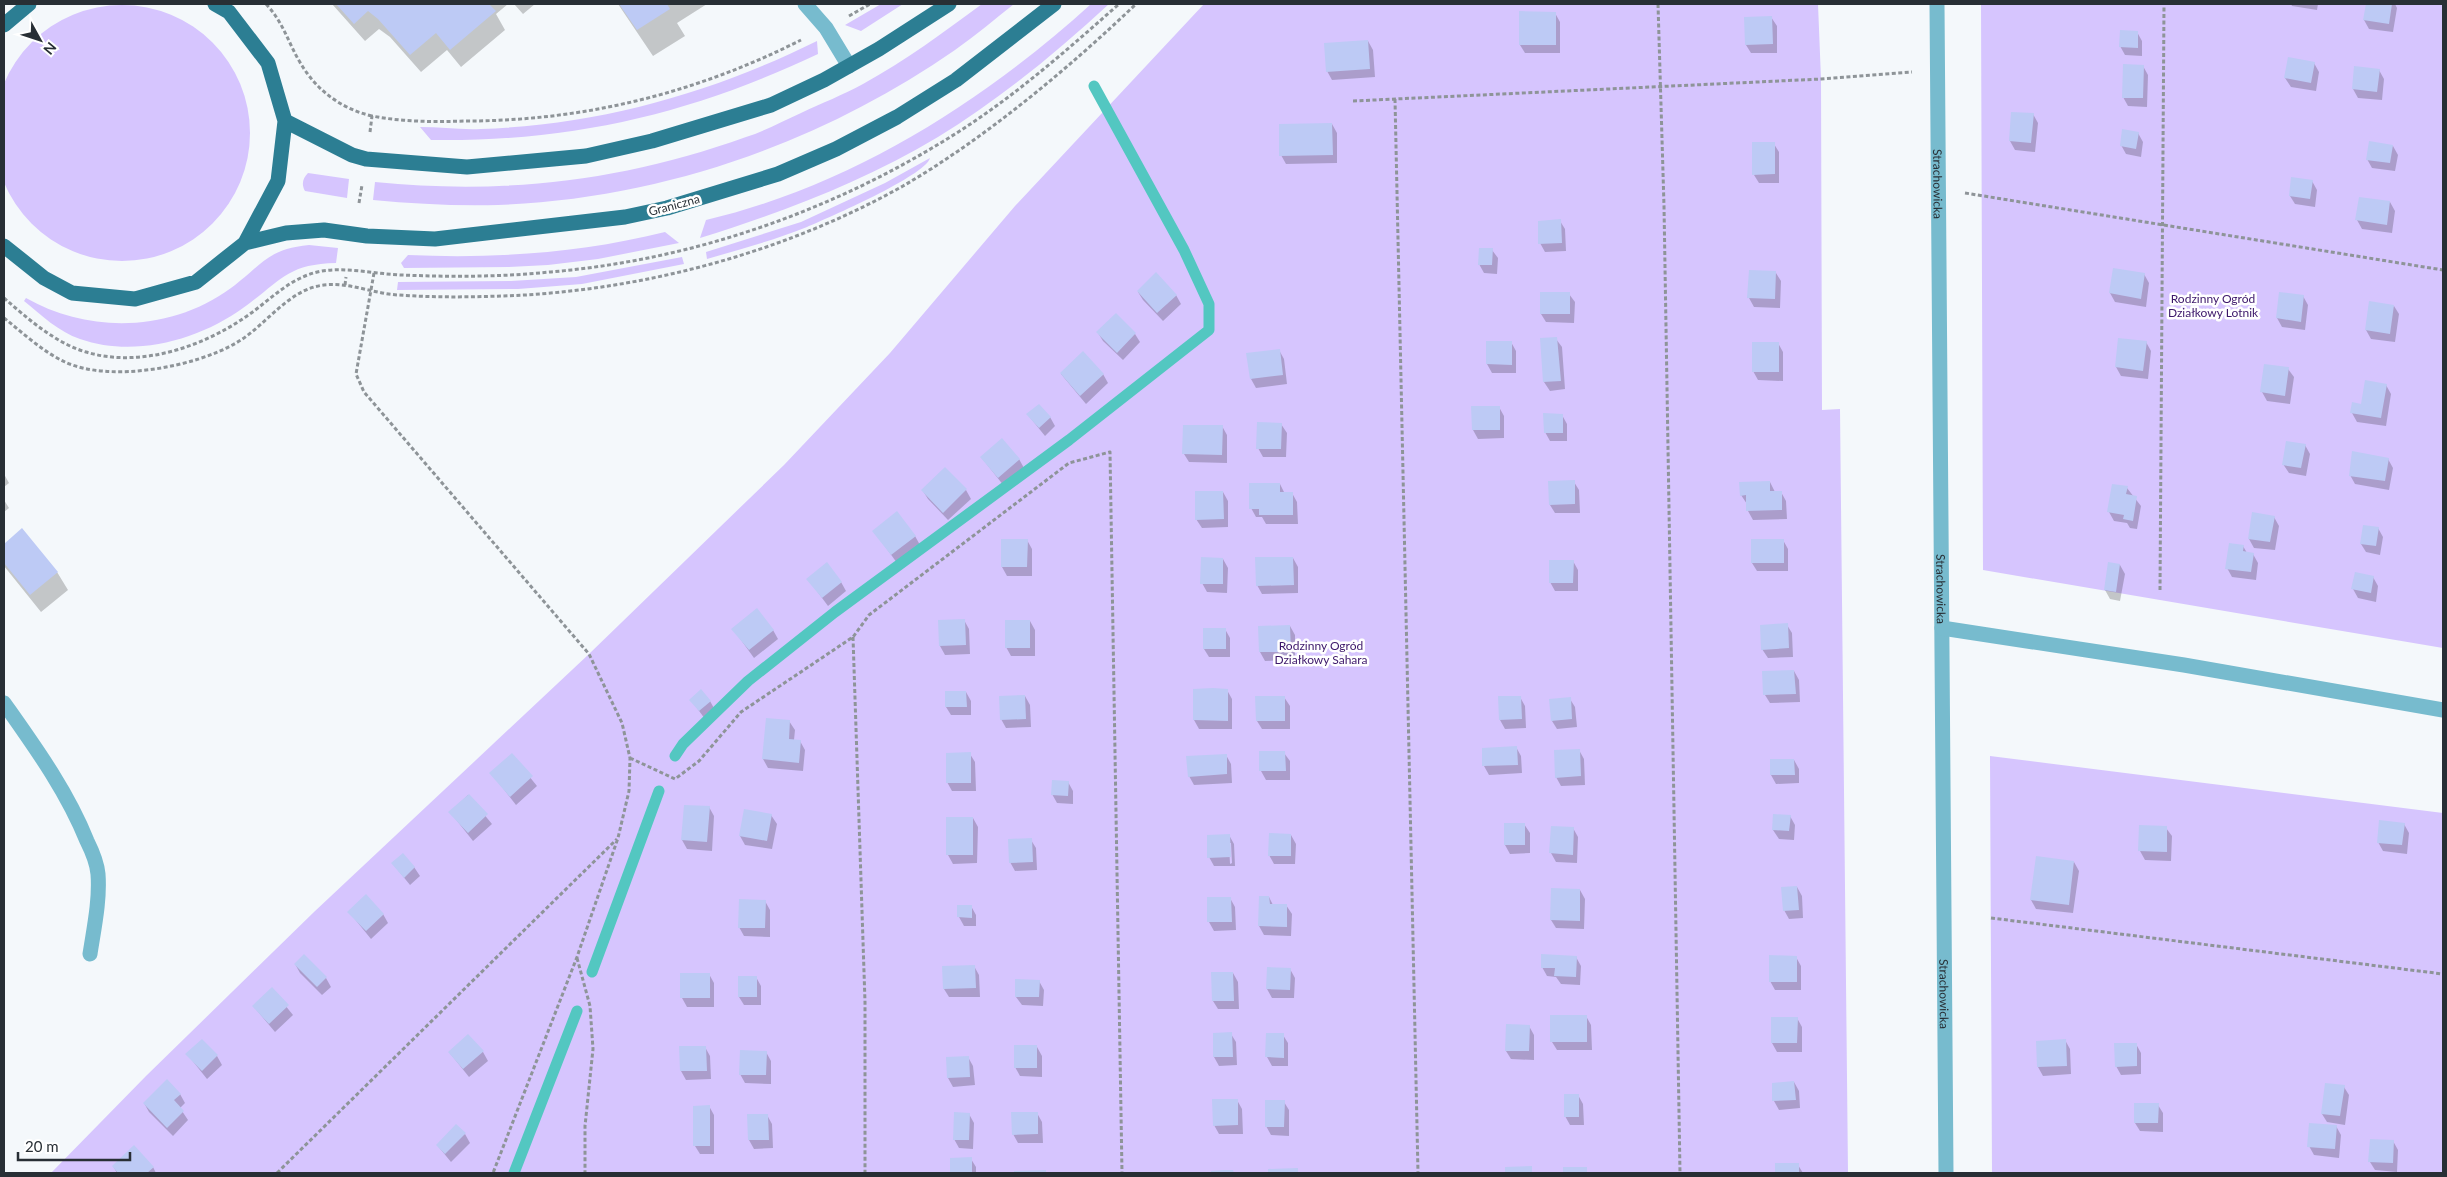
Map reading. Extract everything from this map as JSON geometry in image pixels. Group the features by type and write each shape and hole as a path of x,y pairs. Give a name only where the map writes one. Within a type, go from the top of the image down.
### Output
{"main road":[{"path":"4,25 29,4"},
{"path":"4,246 44,278 72,293 135,300 196,282 245,243 278,181 284,121 268,63 229,12 214,4"},
{"path":"284,121 352,155 374,159 477,166 586,156 652,141 771,104 849,66 936,14 949,4"},
{"name":"Graniczna","path":"245,243 286,233 324,230 366,236 435,239 625,218 666,208 778,174 836,148 897,117 956,80 1054,4"}],"street":[{"path":"805,4 826,28 849,66"},
{"name":"Strachowicka","path":"1937,4 1946,1173"},
{"path":"1942,628 2184,665 2443,710"},
{"path":"4,704 66,795 93,854 98,873 96,916 90,954"}],"path":[{"path":"266,4 285,28 300,63 325,93 354,112 372,116 420,121 500,121 558,116 619,107 662,96 718,77 783,49 870,4"},
{"path":"927,151 1009,96 1119,4"},
{"path":"4,318 66,363 99,370 168,368 236,343 282,305 311,288 325,285 345,285 396,295 486,296 564,292 608,286 696,267 788,240 865,206 905,184 952,154 1036,92 1136,4"},
{"path":"1658,4 1662,87 1675,755 1680,1173"},
{"path":"2160,590 2164,4"},
{"path":"1353,101 1821,79 1937,70"},
{"path":"1395,99 1418,1173"},
{"path":"369,138 372,116"},
{"path":"359,203 363,177"},
{"path":"1982,195 2443,270"},
{"path":"4,298 37,325 70,346 84,352 120,358 160,353 213,336 241,320 283,287 300,277 339,269 374,273 356,374 364,392 589,654 622,722 630,758 630,791 618,838 577,957 493,1173"},
{"path":"345,285 346,277"},
{"path":"630,758 675,779 699,761 741,712 854,637 869,615 1069,464 1110,452 1122,1173"},
{"path":"854,637 865,1002 865,1173"},
{"path":"277,1173 618,838"},
{"path":"1991,918 2443,974"},
{"path":"577,957 590,1006 593,1049 585,1126 585,1173"}],"green space":[{"path":"881,4 903,4 861,31 845,25"},
{"path":"982,4 1014,4 955,50 904,83 850,113 794,138 737,160 679,178 619,191 559,200 498,205 467,205 419,204 373,200 375,182 470,187 563,181 609,174 700,152 760,132 855,88 909,56"},
{"path":"1091,4 1109,4 1027,75 938,137 881,168 822,195 762,218 700,238 706,220 759,205 812,186 862,163 912,136 959,107 1005,75"},
{"name":"Rodzinny Ogród Działkowy Sahara","path":"1204,4 1818,4 1821,79 1822,410 1840,409 1848,1173 51,1173 146,1076 314,912 589,654 784,465 890,353 1015,206"},
{"name":"Rodzinny Ogród Działkowy Lotnik","path":"1981,4 2443,4 2443,648 1983,570"},
{"path":"122,5 147,8 171,15 203,34 221,52 240,84 247,108 250,133 247,158 240,182 221,214 203,232 171,251 147,258 122,261 97,258 73,251 41,232 23,214 4,182 -3,158 -6,133 -3,108 4,84 23,52 41,34 73,15 97,8"},
{"path":"817,41 818,54 771,75 677,108 630,120 533,136 483,139 431,140 420,127 473,129 525,126 569,121 611,113 696,91 777,60"},
{"path":"930,158 924,166 912,175 834,215 783,236 707,259 706,252 801,222 885,183"},
{"path":"308,173 349,179 347,198 305,191 303,181"},
{"path":"665,232 679,243 598,259 548,265 404,268 401,263 408,255 473,256 537,253 602,245"},
{"path":"309,245 338,248 336,263 319,264 294,271 226,319 207,329 165,343 122,347 80,339 58,328 24,301 26,298 50,310 76,318 103,322 130,323 156,320 183,313 208,303 231,288 274,254 283,250"},
{"path":"682,257 684,264 582,284 518,289 397,290 398,282 511,281 576,277"},
{"path":"1990,756 2443,813 2443,1173 1992,1173"}],"building":[{"path":"336,4 489,4 496,11 450,50 436,33 410,55 378,19 368,11 354,24"},
{"path":"619,4 667,4 670,9 637,30"},
{"path":"2366,4 2392,4 2389,24 2363,20"},
{"path":"1519,11 1556,12 1556,45 1519,45"},
{"path":"1772,16 1773,44 1745,45 1744,17"},
{"path":"2120,30 2138,31 2138,48 2119,47"},
{"path":"1368,40 1370,69 1326,72 1324,43"},
{"path":"2288,57 2315,62 2311,83 2284,78"},
{"path":"2123,64 2144,65 2143,98 2122,98"},
{"path":"2354,66 2380,69 2377,92 2352,89"},
{"path":"2011,112 2034,113 2031,143 2009,141"},
{"path":"1332,123 1333,155 1279,156 1279,124"},
{"path":"2122,129 2139,132 2136,149 2120,146"},
{"path":"2369,141 2393,145 2390,163 2366,160"},
{"path":"1752,142 1775,142 1775,174 1752,175"},
{"path":"2291,177 2313,180 2310,199 2289,196"},
{"path":"2359,197 2390,201 2387,225 2355,220"},
{"path":"1561,219 1562,243 1538,244 1538,221"},
{"path":"1479,248 1493,248 1492,265 1478,265"},
{"path":"2113,268 2145,273 2141,299 2109,293"},
{"path":"1749,270 1776,271 1775,299 1747,298"},
{"path":"1156,272 1177,295 1157,313 1137,291"},
{"path":"1540,292 1570,292 1570,314 1540,314"},
{"path":"2279,292 2304,295 2301,322 2276,318"},
{"path":"2369,301 2394,305 2390,334 2365,330"},
{"path":"1116,313 1136,333 1117,353 1096,332"},
{"path":"1557,337 1561,381 1543,382 1540,338"},
{"path":"2118,338 2147,341 2143,371 2115,367"},
{"path":"1486,341 1512,341 1512,365 1486,364"},
{"path":"1752,342 1779,342 1779,372 1752,372"},
{"path":"1280,349 1283,375 1250,379 1246,353"},
{"path":"1083,351 1104,374 1080,396 1060,373"},
{"path":"2264,364 2289,367 2285,396 2260,392"},
{"path":"2365,380 2387,384 2381,418 2350,413 2352,402 2361,404"},
{"path":"1039,404 1051,417 1039,428 1026,414"},
{"path":"1471,406 1500,406 1500,430 1472,430"},
{"path":"1543,413 1563,414 1563,433 1544,433"},
{"path":"1257,422 1282,423 1281,449 1256,449"},
{"path":"1183,425 1223,425 1222,455 1182,454"},
{"path":"1002,438 1020,459 998,478 980,457"},
{"path":"2286,441 2306,444 2301,468 2282,465"},
{"path":"2352,451 2389,458 2385,481 2349,476"},
{"path":"945,467 967,489 943,513 921,490"},
{"path":"1575,480 1575,504 1549,505 1548,481"},
{"path":"1770,481 1770,491 1782,491 1782,510 1746,511 1746,495 1740,496 1739,482"},
{"path":"1249,483 1280,483 1280,492 1293,492 1293,515 1259,515 1259,509 1249,509"},
{"path":"2112,484 2128,486 2126,494 2137,496 2133,521 2123,519 2124,515 2107,512"},
{"path":"1195,491 1223,491 1224,519 1195,520"},
{"path":"897,511 916,536 891,555 872,531"},
{"path":"2252,512 2275,516 2270,542 2248,539"},
{"path":"2363,525 2379,527 2376,546 2360,544"},
{"path":"22,528 58,572 30,595 4,563 4,544"},
{"path":"1001,539 1028,539 1027,567 1001,567"},
{"path":"1751,539 1784,539 1784,563 1751,563"},
{"path":"2229,543 2244,545 2243,551 2254,553 2251,572 2225,569"},
{"path":"1201,557 1223,558 1223,584 1200,584"},
{"path":"1255,557 1293,557 1294,585 1256,586"},
{"path":"1549,560 1574,560 1573,583 1549,583"},
{"path":"827,562 842,582 822,598 806,579"},
{"path":"2108,562 2120,564 2116,592 2104,590"},
{"path":"2355,572 2374,576 2371,593 2351,589"},
{"path":"757,608 774,630 749,650 731,629"},
{"path":"965,619 966,645 939,646 938,620"},
{"path":"1005,620 1030,620 1030,648 1005,648"},
{"path":"1788,623 1789,648 1761,650 1760,625"},
{"path":"1290,625 1291,652 1259,652 1258,626"},
{"path":"1203,628 1226,628 1226,649 1203,649"},
{"path":"1794,670 1796,694 1763,695 1762,671"},
{"path":"701,689 711,701 699,711 689,700"},
{"path":"1193,689 1228,689 1228,721 1193,720"},
{"path":"945,691 966,691 967,707 945,707"},
{"path":"1025,695 1026,719 1000,720 999,696"},
{"path":"1255,696 1285,696 1285,721 1256,721"},
{"path":"1498,696 1521,696 1522,719 1499,720"},
{"path":"1571,697 1572,719 1551,721 1549,699"},
{"path":"766,718 790,720 789,739 801,740 799,763 762,759"},
{"path":"1517,746 1518,765 1482,766 1482,748"},
{"path":"1580,749 1581,776 1555,778 1554,750"},
{"path":"1259,751 1285,751 1286,771 1259,771"},
{"path":"971,752 971,783 946,783 946,753"},
{"path":"512,753 533,776 510,797 489,773"},
{"path":"1227,754 1227,774 1188,777 1186,756"},
{"path":"1770,759 1794,759 1795,775 1770,775"},
{"path":"1052,780 1069,781 1068,796 1051,795"},
{"path":"469,794 488,814 468,833 448,812"},
{"path":"684,805 710,806 707,842 681,840"},
{"path":"744,809 772,814 767,841 739,836"},
{"path":"1773,814 1791,815 1789,831 1772,830"},
{"path":"946,817 973,817 973,855 946,855"},
{"path":"2379,820 2405,823 2402,845 2377,843"},
{"path":"1504,823 1525,823 1525,845 1504,845"},
{"path":"2139,825 2167,826 2167,852 2138,851"},
{"path":"1551,826 1574,827 1573,855 1549,853"},
{"path":"1269,833 1291,834 1291,856 1268,856"},
{"path":"1230,834 1231,857 1207,858 1207,835"},
{"path":"1032,838 1033,862 1009,863 1008,839"},
{"path":"403,853 415,867 404,878 391,863"},
{"path":"2036,856 2074,861 2069,905 2030,900"},
{"path":"1797,886 1799,910 1783,911 1781,887"},
{"path":"1551,888 1580,889 1580,921 1550,920"},
{"path":"366,894 384,914 366,931 347,912"},
{"path":"1259,896 1269,896 1270,904 1287,904 1287,927 1258,926"},
{"path":"1207,897 1231,897 1232,922 1207,922"},
{"path":"739,899 766,900 765,928 738,928"},
{"path":"957,905 972,905 972,918 957,917"},
{"path":"304,954 327,977 317,987 294,964"},
{"path":"1541,954 1577,956 1576,977 1554,976 1555,968 1541,968"},
{"path":"1769,955 1797,956 1797,982 1769,982"},
{"path":"975,965 976,988 943,989 942,966"},
{"path":"1267,967 1291,968 1290,990 1266,989"},
{"path":"1211,972 1233,972 1234,1001 1212,1001"},
{"path":"680,973 710,973 710,998 680,998"},
{"path":"738,976 757,976 757,997 738,997"},
{"path":"1015,979 1040,980 1039,997 1015,997"},
{"path":"272,987 289,1005 269,1024 252,1006"},
{"path":"1550,1015 1587,1015 1587,1042 1550,1042"},
{"path":"1771,1017 1798,1017 1797,1043 1771,1043"},
{"path":"1506,1024 1530,1025 1529,1051 1505,1051"},
{"path":"1232,1032 1233,1057 1213,1057 1213,1033"},
{"path":"1266,1033 1284,1033 1284,1058 1265,1057"},
{"path":"468,1034 484,1051 463,1069 448,1052"},
{"path":"202,1039 218,1055 202,1071 185,1054"},
{"path":"2066,1039 2067,1066 2037,1067 2036,1041"},
{"path":"2114,1043 2137,1043 2137,1066 2115,1067"},
{"path":"1014,1045 1037,1045 1037,1068 1014,1068"},
{"path":"679,1046 706,1046 707,1071 680,1071"},
{"path":"740,1050 767,1051 766,1075 739,1075"},
{"path":"969,1056 970,1077 947,1078 946,1057"},
{"path":"167,1079 181,1094 174,1100 184,1111 167,1128 143,1103"},
{"path":"1794,1081 1796,1100 1772,1101 1772,1083"},
{"path":"2325,1083 2345,1085 2340,1116 2321,1114"},
{"path":"1564,1094 1579,1094 1579,1117 1564,1117"},
{"path":"1212,1099 1238,1099 1238,1125 1213,1126"},
{"path":"1265,1100 1285,1100 1284,1127 1265,1127"},
{"path":"2134,1103 2159,1103 2158,1123 2134,1123"},
{"path":"710,1105 710,1146 693,1146 693,1106"},
{"path":"954,1112 970,1113 969,1140 953,1140"},
{"path":"1011,1112 1038,1112 1038,1134 1012,1135"},
{"path":"747,1114 768,1114 769,1140 748,1140"},
{"path":"2309,1123 2337,1125 2335,1149 2307,1147"},
{"path":"456,1124 466,1133 445,1154 436,1145"},
{"path":"2370,1139 2394,1140 2393,1163 2368,1162"},
{"path":"134,1145 154,1167 147,1173 118,1173 112,1166"},
{"path":"972,1157 972,1173 950,1173 950,1158"},
{"path":"1775,1163 1799,1163 1799,1173 1775,1173"},
{"path":"1532,1166 1532,1173 1505,1173 1505,1167"},
{"path":"1563,1167 1587,1167 1587,1173 1563,1173"},
{"path":"1298,1168 1298,1173 1268,1173 1268,1169"},
{"path":"1046,1170 1046,1173 1014,1173 1014,1171"},
{"path":"1233,1170 1234,1173 1211,1173 1211,1171"}],"waterway":[{"path":"675,756 683,744 748,681 835,612 1069,440 1209,330 1209,304 1184,250 1094,86"},
{"path":"592,972 659,791"},
{"path":"514,1173 577,1011"}]}
